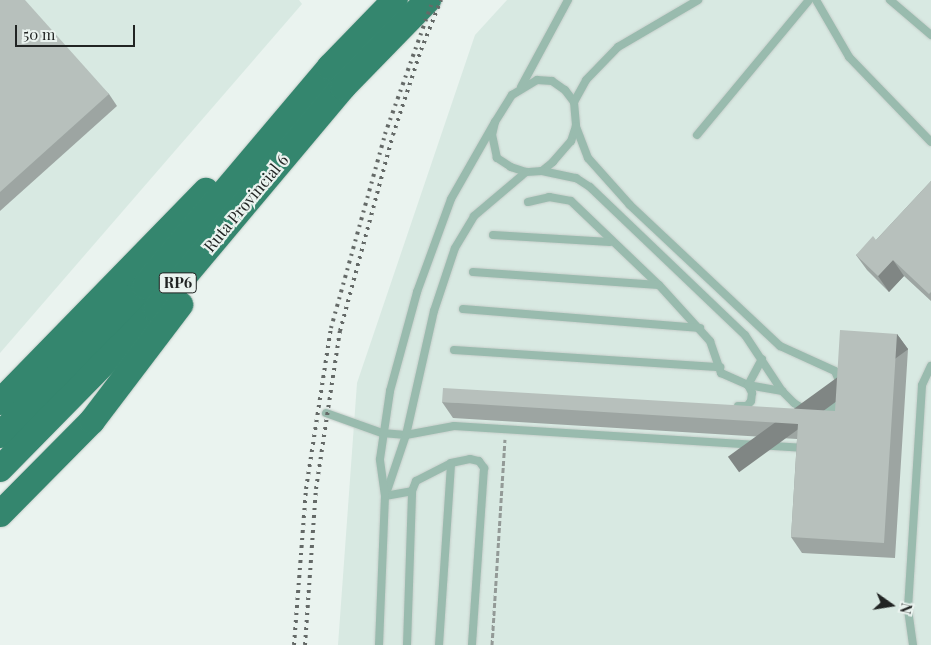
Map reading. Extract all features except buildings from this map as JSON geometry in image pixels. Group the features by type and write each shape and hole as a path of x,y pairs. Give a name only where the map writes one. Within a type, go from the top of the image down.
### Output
{"highway":[{"name":"Ruta Provincial 6","path":"0,469 156,310 395,0"},
{"name":"Ruta Provincial 6","path":"0,435 145,286 337,77 428,0"},
{"path":"0,402 337,77"},
{"path":"0,514 104,407 337,77"}],"lane":[{"path":"379,645 385,496 380,459 382,433 416,292 451,199 495,122 521,88 568,0"},
{"path":"495,122 492,135 497,158 511,167 526,172 542,171 576,178 590,187 745,335 782,391 811,414 832,408 842,387 835,371 780,346 630,205 588,158 576,126 574,102 586,80 618,47 698,0"},
{"path":"697,135 809,0"},
{"path":"816,0 849,57 931,142"},
{"path":"890,0 931,35"},
{"path":"521,88 537,80 552,81 574,102"},
{"path":"542,171 565,150 576,126"},
{"path":"385,496 406,435 434,311 455,248 474,216 526,172"},
{"path":"528,202 549,197 571,201 610,242 659,285 700,328 710,341 720,368 726,378 748,385 782,391"},
{"path":"492,235 610,242"},
{"path":"473,272 659,285"},
{"path":"463,309 700,328"},
{"path":"454,350 720,368"},
{"path":"748,385 762,359"},
{"path":"913,645 908,608 922,385 931,366"},
{"path":"727,405 747,406 752,393 748,385"},
{"path":"326,413 382,433 406,435 454,426 805,448"},
{"path":"407,645 412,491 416,481 451,463 470,459 479,461 484,468 472,645"},
{"path":"439,645 451,463"},
{"path":"385,496 412,491"}],"path":[{"path":"492,645 506,428"}],"shaded area":[{"path":"0,0 299,0 302,4 0,353"},
{"path":"507,0 931,0 931,645 338,645 357,383 475,35"}],"railway":[{"path":"294,645 306,489 331,328 385,134 433,0"},
{"path":"305,645 316,489 340,331 393,135 421,50 441,0"}]}
